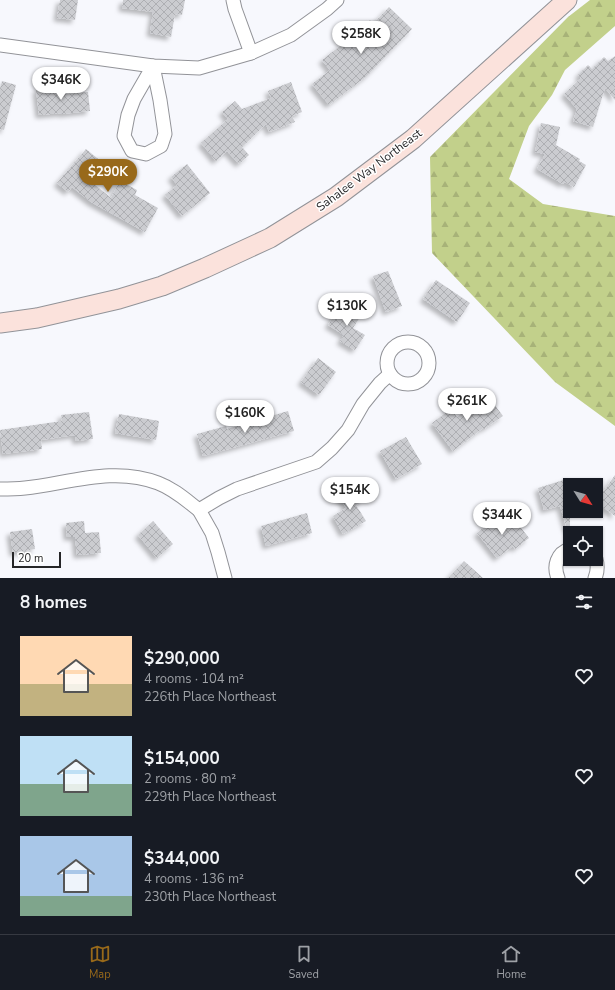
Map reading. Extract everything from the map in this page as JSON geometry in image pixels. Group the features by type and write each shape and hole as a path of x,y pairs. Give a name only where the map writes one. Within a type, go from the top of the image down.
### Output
{"main road":[{"name":"Sahalee Way Northeast","path":"0,323 37,318 119,299 162,286 270,238 336,197 413,139 567,0"}],"street":[{"path":"233,0 251,53"},
{"path":"0,45 153,66 198,68 251,53 291,35 337,0"},
{"path":"153,66 165,134 161,146 146,154 132,151 124,136 128,115 134,99 153,66"},
{"path":"199,510 237,489 316,462 332,448 348,430 364,404 380,383 390,374"},
{"path":"0,489 24,488 97,476 135,476 159,484 180,495 199,510 212,533 225,578"},
{"path":"558,578 555,566 557,560 563,553"},
{"path":"595,578 598,566"}],"green space":[{"path":"590,0 615,0 615,26 565,70 552,95 529,126 509,179 543,204 615,216 615,426 555,382 432,253 430,157 568,17"}],"building":[{"path":"60,0 78,0 75,20 57,18"},
{"path":"123,0 185,0 182,15 175,14 171,37 150,33 153,12 122,8"},
{"path":"389,7 412,29 367,76 329,105 312,84 330,70 322,60 344,43 345,45 370,20 373,24"},
{"path":"615,56 615,100 605,88 593,127 573,121 577,109 564,94 581,78 578,75 588,65 592,69 604,57 608,61"},
{"path":"2,81 16,85 4,130 0,129 0,89"},
{"path":"291,82 302,112 292,116 295,122 269,132 266,124 242,147 249,155 239,164 227,151 216,161 201,143 228,119 222,112 235,101 242,109 271,98 268,91"},
{"path":"64,86 65,94 88,92 90,111 39,115 36,89"},
{"path":"541,123 560,127 556,145 580,159 579,161 586,165 574,187 565,182 563,184 537,169 545,154 535,152"},
{"path":"86,149 103,163 89,180 111,198 120,181 137,190 135,195 158,208 145,232 91,202 72,187 68,192 57,183"},
{"path":"187,164 210,193 182,216 165,195 177,185 171,177"},
{"path":"388,271 402,306 386,312 373,276"},
{"path":"436,280 470,303 457,322 423,299"},
{"path":"341,305 360,317 353,328 365,335 355,350 340,341 344,335 328,325"},
{"path":"318,358 336,372 319,395 301,382"},
{"path":"487,395 503,416 484,429 483,428 453,451 432,423 451,409 457,417"},
{"path":"288,411 294,431 203,456 197,434 226,426 227,429"},
{"path":"89,412 93,439 76,441 75,435 41,440 42,449 3,454 0,430 62,421 61,415"},
{"path":"119,414 159,421 156,440 115,433"},
{"path":"406,437 422,464 396,479 380,451"},
{"path":"615,475 615,516 603,507 603,492"},
{"path":"563,480 563,516 560,506 544,510 538,488"},
{"path":"354,486 363,501 356,505 366,521 343,534 333,516 346,508 338,495"},
{"path":"307,513 312,533 266,546 261,526"},
{"path":"498,516 505,526 514,519 529,538 515,549 513,546 497,558 477,533"},
{"path":"564,518 570,518 570,526 566,526"},
{"path":"84,521 85,533 99,532 101,553 77,555 75,537 67,537 66,523"},
{"path":"153,521 173,544 157,558 138,535"},
{"path":"32,529 35,549 13,553 10,532"},
{"path":"464,561 483,578 448,578"}]}
